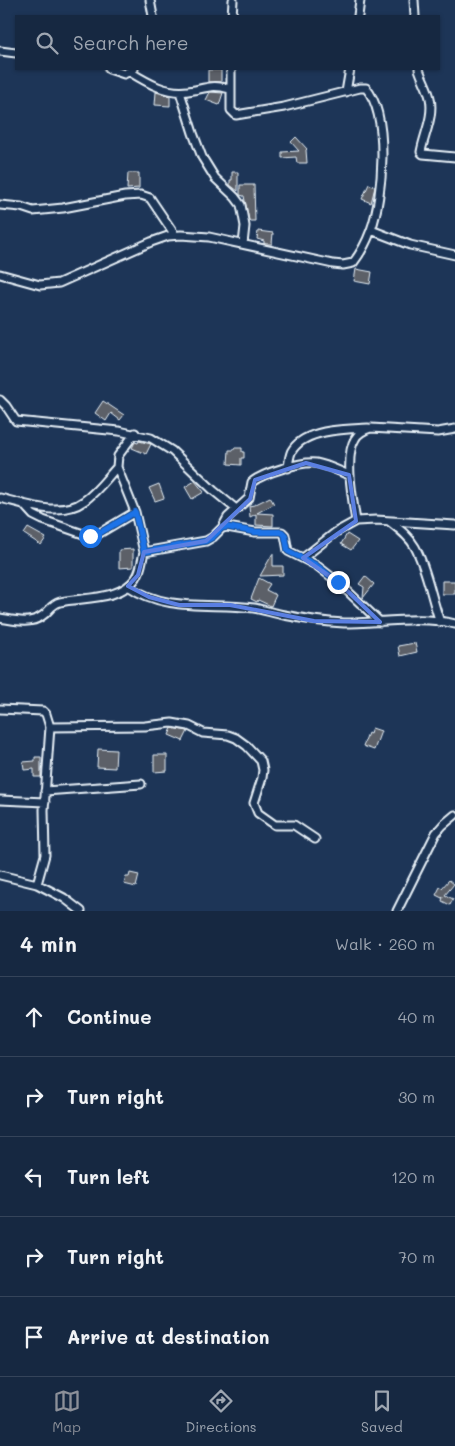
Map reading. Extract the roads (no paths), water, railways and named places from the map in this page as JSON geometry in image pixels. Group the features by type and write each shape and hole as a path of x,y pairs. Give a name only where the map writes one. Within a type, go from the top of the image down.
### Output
{"street":[{"path":"150,0 153,15"},
{"path":"232,0 232,15"},
{"path":"358,15 360,0"},
{"path":"414,0 415,15"},
{"path":"0,51 15,53"},
{"path":"113,70 124,74 132,70 156,87 180,92 209,86 230,89"},
{"path":"0,274 40,284 60,282 151,242 175,236 209,237 343,265 353,263 371,230 381,185 379,120 375,103 367,89 360,88 284,107 236,114 231,110 231,70"},
{"path":"346,92 350,70"},
{"path":"419,70 427,86 431,109 421,152 423,154 455,157"},
{"path":"180,92 202,157 216,178 241,205 245,226 243,244"},
{"path":"0,205 21,207 33,211 141,195 150,198 175,236"},
{"path":"371,230 410,245 455,255"},
{"path":"0,400 16,421 135,433 151,438 172,451 236,509"},
{"path":"288,468 293,449 305,440 337,429 370,428 438,432 455,430"},
{"path":"356,521 350,475 354,440 362,431 370,428"},
{"path":"0,618 34,620 41,617 55,604 97,598 128,586 138,575 144,552 135,512 117,467 118,456 135,433"},
{"path":"144,552 206,541 213,537 222,528 228,517 249,498 251,485 255,480 306,463 317,463 350,475"},
{"path":"0,498 22,504 59,509 76,506 89,497 117,467"},
{"path":"22,504 33,515 43,520 89,536 98,534 135,512"},
{"path":"303,558 336,532 356,521 376,520 455,525"},
{"path":"389,521 407,536 414,546 424,570 440,622"},
{"path":"222,528 227,527 255,532 282,532 285,535 288,551 303,558 338,582 380,622"},
{"path":"128,586 149,598 178,605 239,606 314,621 440,622 455,624"},
{"path":"0,709 43,711 46,714 50,727 45,791 45,855 36,884"},
{"path":"50,727 145,726 172,723 188,726 203,733 228,735 236,738 256,754 263,766 262,778 254,803 258,813 275,825 292,824 299,827 315,839"},
{"path":"45,791 141,784"},
{"path":"0,800 45,802"},
{"path":"397,911 436,833 455,815"},
{"path":"0,876 36,884 64,898 81,911"}]}
